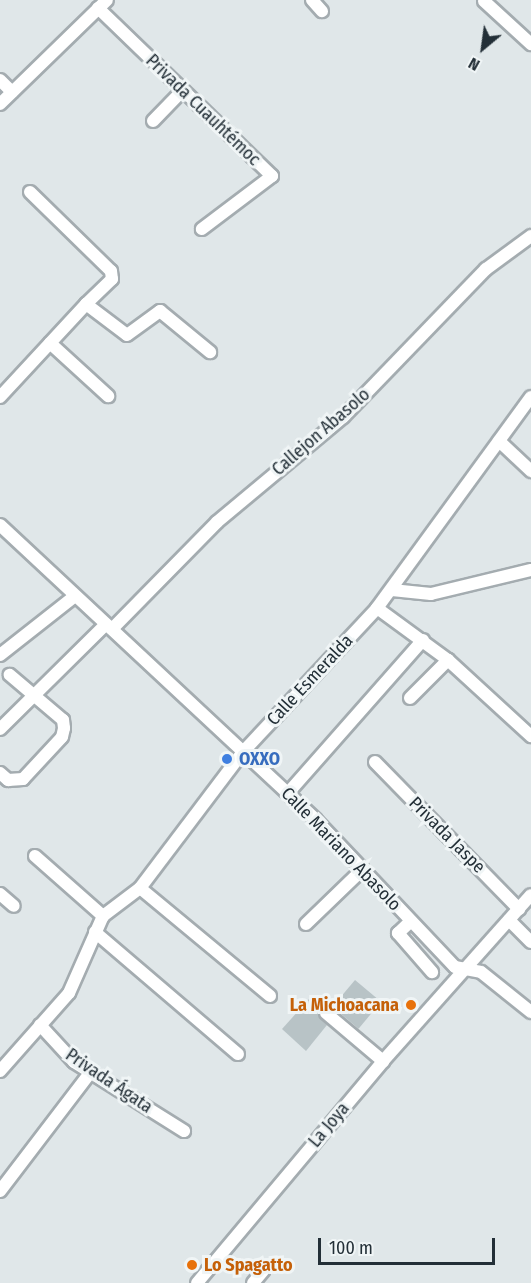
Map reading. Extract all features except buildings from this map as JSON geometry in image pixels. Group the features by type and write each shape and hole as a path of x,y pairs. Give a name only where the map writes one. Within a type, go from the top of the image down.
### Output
{"street":[{"path":"312,0 322,10"},
{"path":"484,1 531,44"},
{"path":"0,104 102,4"},
{"name":"Privada Cuauhtémoc","path":"102,4 183,90 272,177 202,229"},
{"path":"0,80 12,92"},
{"path":"153,121 183,90"},
{"path":"0,397 111,279 111,271 30,192"},
{"name":"Callejon Abasolo","path":"0,729 34,694 109,627 217,522 343,417 486,269 531,236"},
{"path":"86,304 118,331 127,335 160,311 210,352"},
{"path":"50,343 108,396"},
{"name":"Calle Esmeralda","path":"0,1071 69,993 81,973 86,948 103,916 140,888 242,753 392,590 531,397"},
{"path":"499,441 531,471"},
{"name":"Calle Mariano Abasolo","path":"0,525 242,753 288,793 455,967 465,971 480,972 493,979 531,1012"},
{"path":"392,590 431,594 531,570"},
{"path":"0,655 75,596"},
{"path":"377,608 423,640 531,736"},
{"path":"288,793 423,640"},
{"path":"410,698 447,660"},
{"path":"0,773 8,780 23,779 62,737 63,720 10,675"},
{"name":"Privada Jaspe","path":"375,762 519,909"},
{"path":"35,856 103,916"},
{"path":"306,924 363,869"},
{"path":"140,888 270,996"},
{"path":"0,894 14,906"},
{"name":"La Joya","path":"197,1283 383,1061 531,895"},
{"path":"509,920 531,942"},
{"path":"411,921 398,933 432,972"},
{"path":"94,932 238,1054"},
{"path":"326,1012 383,1061"},
{"name":"Privada Ágata","path":"40,1025 90,1073 184,1131"},
{"path":"0,1191 90,1073"},
{"path":"253,1283 263,1271"}],"place":[{"name":"OXXO","path":"227,759"},
{"name":"La Michoacana","path":"411,1005"},
{"name":"Lo Spagatto","path":"192,1265"}]}
